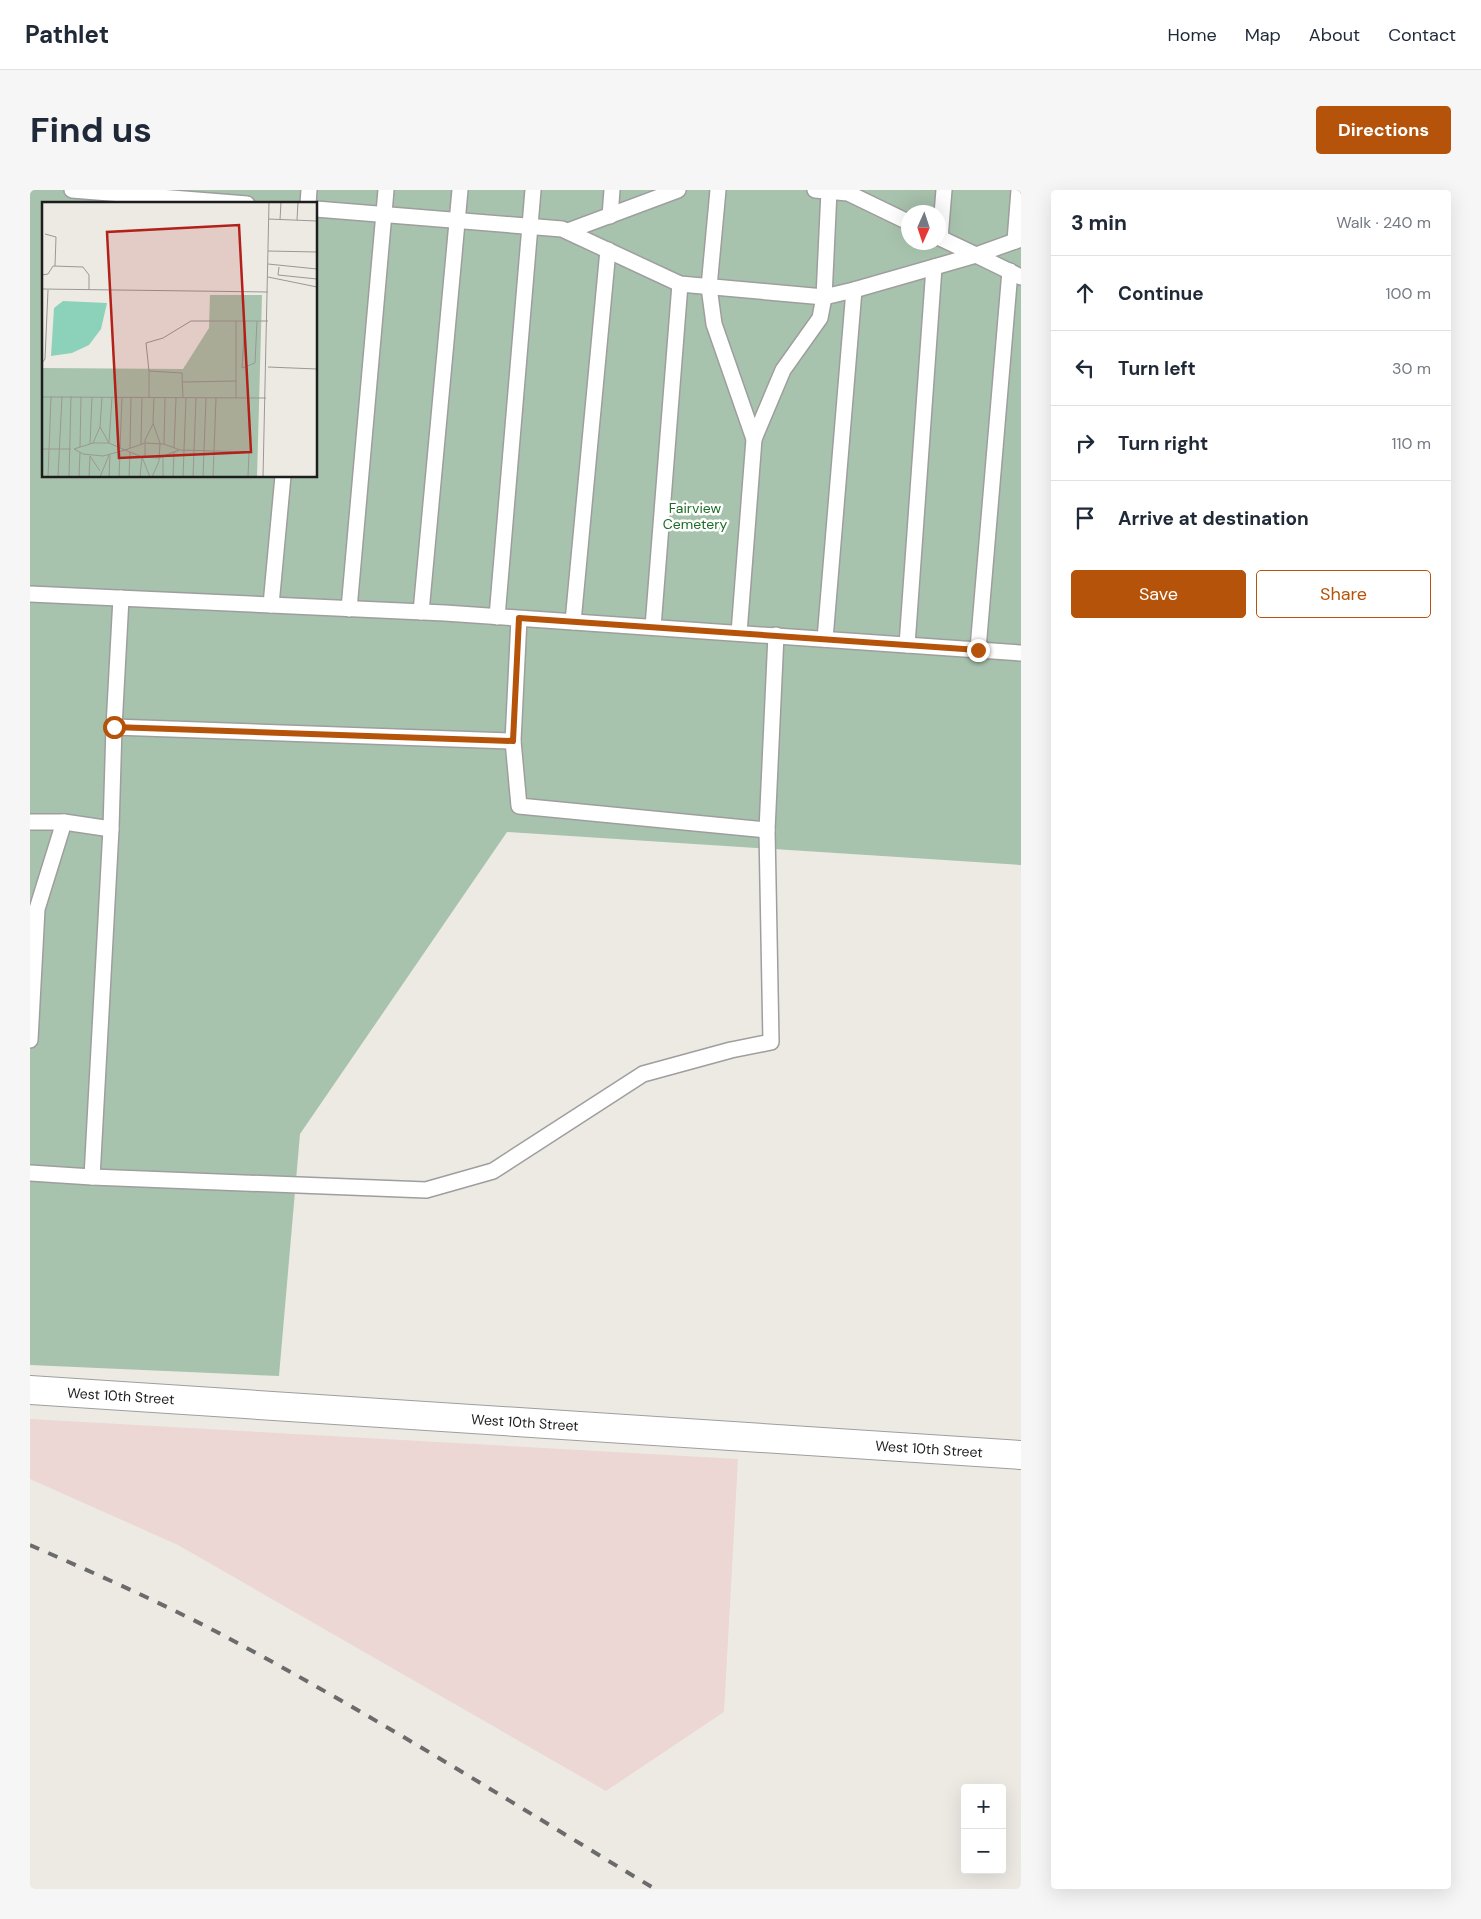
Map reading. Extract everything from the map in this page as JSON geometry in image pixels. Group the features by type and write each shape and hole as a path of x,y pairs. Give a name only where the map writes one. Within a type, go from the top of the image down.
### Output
{"street":[{"name":"West 10th Street","path":"30,1390 1021,1455"}],"lane":[{"path":"72,190 222,202"},
{"path":"349,609 386,190"},
{"path":"421,612 460,190"},
{"path":"497,617 533,190"},
{"path":"610,216 612,190"},
{"path":"568,231 678,190"},
{"path":"718,190 709,287 714,324 754,439"},
{"path":"942,205 944,190"},
{"path":"318,209 562,229 680,284 824,297 976,255 1018,240 1019,190"},
{"path":"739,633 754,439 783,370 820,318 824,297 822,191 848,191 901,218"},
{"path":"946,240 1015,274 978,650"},
{"path":"573,622 608,250"},
{"path":"907,645 934,267"},
{"path":"653,627 680,284"},
{"path":"825,639 854,290"},
{"path":"271,605 283,478"},
{"path":"30,594 421,612 1021,652"},
{"path":"92,1176 111,829 121,598"},
{"path":"519,618 513,741 519,806 767,830"},
{"path":"30,1173 426,1190 493,1171 643,1074 731,1050 772,1042 767,830 776,635"},
{"path":"114,727 513,741"},
{"path":"30,822 64,822 111,829"},
{"path":"30,1040 37,909 64,822"}],"shaded area":[{"path":"30,1419 738,1459 724,1712 606,1791 178,1545 30,1479"}],"green space":[{"name":"Fairview Cemetery","path":"30,190 1021,190 1021,865 507,832 300,1134 279,1376 30,1365"}],"railway":[{"path":"30,1545 170,1608 271,1661 436,1757 655,1889"}],"route":[{"path":"114,727 513,741 519,618 978,650"}]}
